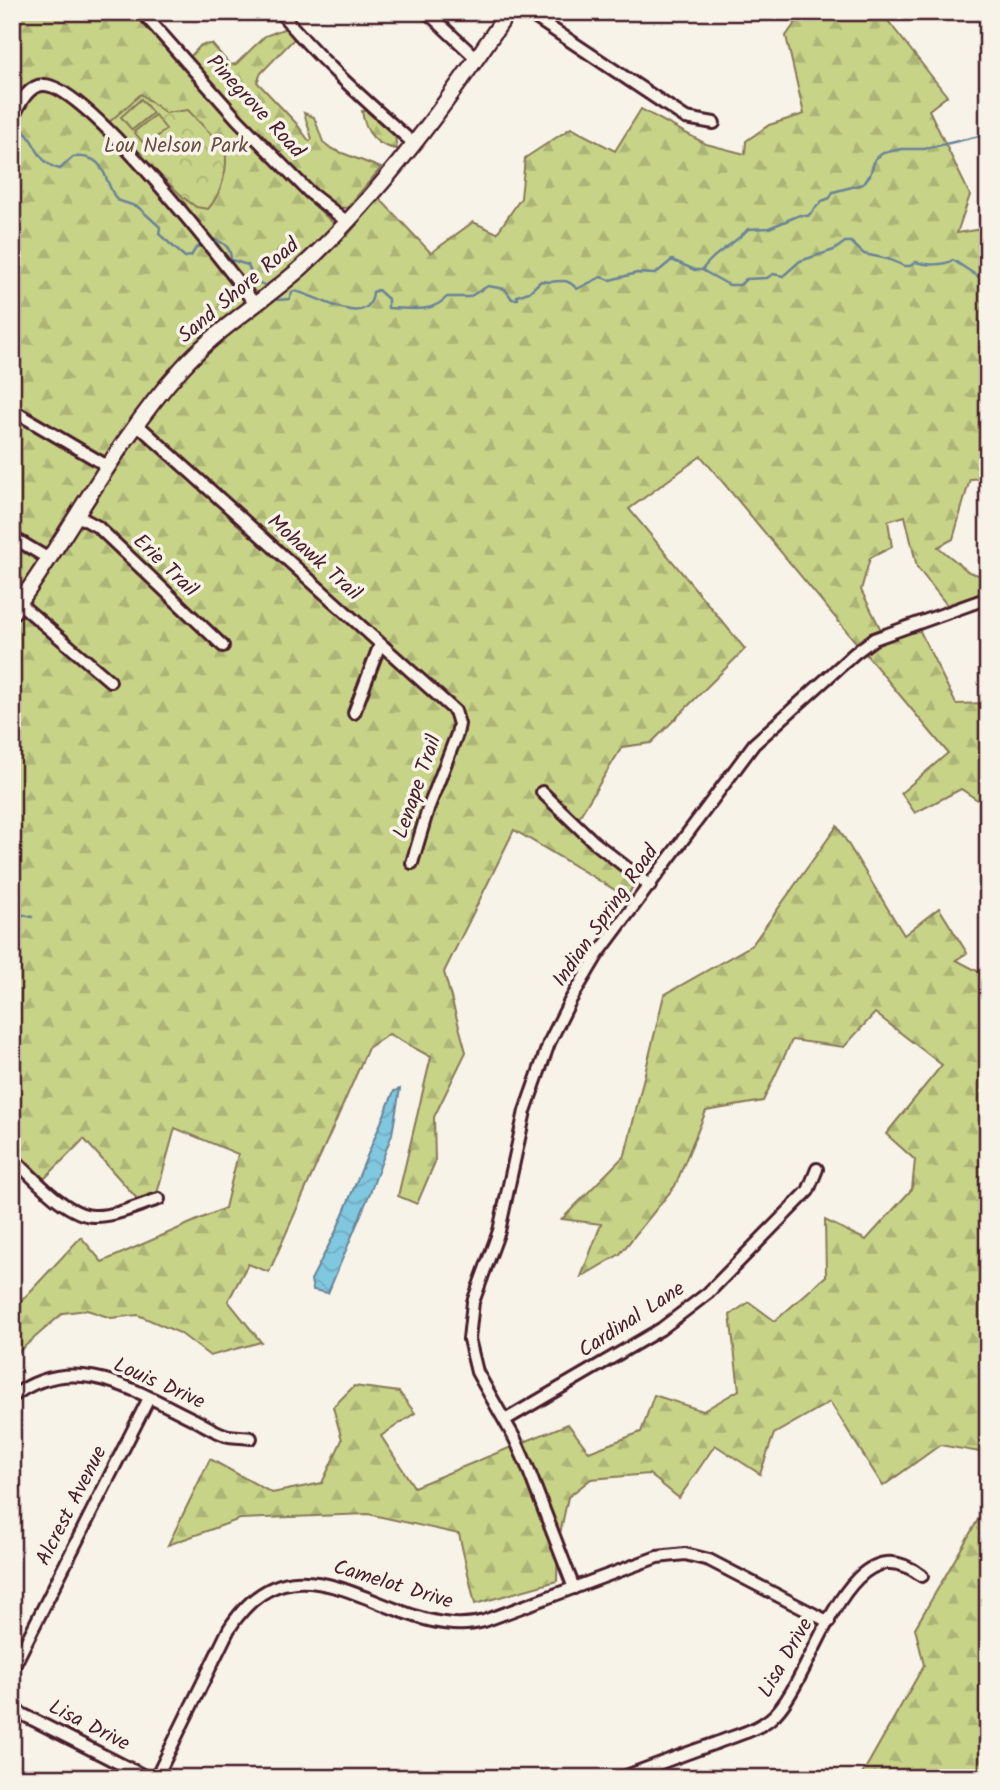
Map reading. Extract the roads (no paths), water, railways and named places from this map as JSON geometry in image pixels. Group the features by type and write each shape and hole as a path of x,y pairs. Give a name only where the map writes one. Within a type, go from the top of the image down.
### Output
{"street":[{"name":"Pinegrove Road","path":"142,12 237,119 310,193 346,221"},
{"path":"281,12 326,64 413,143"},
{"path":"427,12 477,59"},
{"name":"Sand Shore Road","path":"16,608 164,389 194,355 302,267 346,221 413,143 477,59 508,12"},
{"path":"527,12 686,118 714,123"},
{"path":"12,119 35,87 51,86 69,96 104,127 155,180 255,304"},
{"path":"12,410 109,467"},
{"name":"Mohawk Trail","path":"138,425 452,707 459,723"},
{"name":"Erie Trail","path":"78,516 97,527 223,646"},
{"path":"12,537 49,559"},
{"name":"Indian Spring Road","path":"574,1588 527,1466 473,1362 468,1327 472,1302 499,1231 522,1124 549,1043 569,1002 598,954 754,744 874,639 988,598"},
{"path":"16,608 110,681"},
{"path":"354,713 380,644"},
{"name":"Lenape Trail","path":"412,863 459,723"},
{"path":"542,792 594,842 650,886"},
{"path":"12,1157 65,1205 85,1215 110,1214 159,1199"},
{"name":"Cardinal Lane","path":"505,1420 661,1329 708,1293 808,1191 817,1169"},
{"name":"Louis Drive","path":"12,1397 41,1381 77,1375 111,1380 227,1436 251,1438"},
{"name":"Alcrest Avenue","path":"12,1670 149,1398"},
{"name":"Camelot Drive","path":"156,1778 229,1629 247,1603 268,1589 293,1581 319,1583 438,1622 466,1624 484,1621 657,1558 685,1554 709,1560 829,1622"},
{"name":"Lisa Drive","path":"621,1778 751,1730 773,1717 789,1698 848,1587 868,1569 880,1564 900,1563 922,1576"},
{"name":"Lisa Drive","path":"12,1709 148,1778"}],"water":[{"path":"400,1089 392,1134 328,1293 313,1290 311,1280 336,1231 394,1091"}],"waterway":[{"path":"12,130 14,128 27,134 39,154 51,166 60,169 73,157 93,160 102,170 117,200 138,207 160,227 159,234 185,257 191,256 201,245"},
{"path":"277,300 289,299 293,291 339,307 362,310 369,304 373,292 378,290 388,299 388,308 420,309 434,306 447,297 469,297 488,286 505,289 512,299 518,299 517,296 529,292 541,281 564,281 577,289 601,277 610,280 637,273 655,274 672,260 695,270 702,270 712,258 748,229 769,228 800,215 808,216 822,201 830,198 833,192 863,184 870,175 875,159 883,153 901,149 924,149 988,134"},
{"path":"212,239 226,246 231,260 248,265 254,280 264,285"},
{"path":"702,270 729,285 740,285 746,279 767,278 773,274 783,276 800,261 851,242 864,254 905,266 916,262 934,264 953,260 988,283"},
{"path":"12,912 32,917"}],"park label":[{"name":"Lou Nelson Park","path":"176,146"}]}
